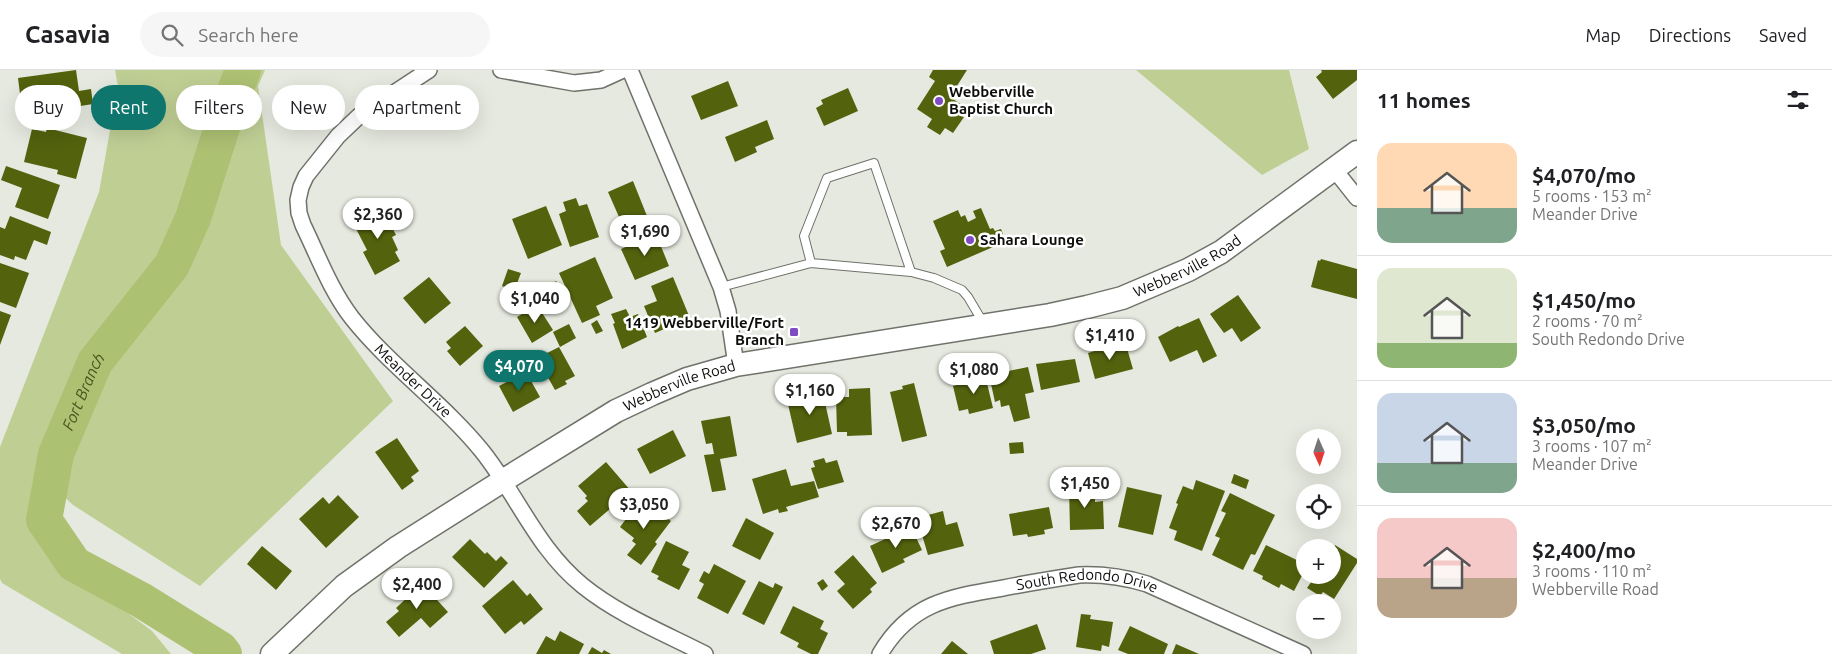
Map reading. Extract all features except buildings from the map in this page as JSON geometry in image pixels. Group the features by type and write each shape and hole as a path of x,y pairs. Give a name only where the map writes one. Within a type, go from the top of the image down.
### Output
{"street":[{"name":"Meander Drive","path":"429,70 359,116 338,136 306,176 301,187 298,200 299,213 303,225 338,298 352,317 365,334 457,422 482,451 504,480 547,550 565,570 618,610 705,654"},
{"path":"501,70 574,83 601,80 623,70"},
{"path":"630,70 721,287 728,310 736,365"},
{"name":"Webberville Road","path":"276,650 344,586 398,547 630,404 687,379 736,365 985,326 1087,308 1122,298 1154,286 1221,252 1357,152"},
{"path":"1334,169 1357,198"},
{"name":"South Redondo Drive","path":"880,654 899,628 916,614 933,604 950,598 1079,575 1100,574 1147,584 1303,654"}],"lane":[{"path":"811,263 804,236 827,178 874,163 911,272"},
{"path":"721,287 811,263 911,272 934,278 962,290 985,326"}],"green space":[{"path":"115,70 265,70 258,85 176,85 176,130 262,130 262,114 281,245 393,401 200,586 73,505 42,476 36,521 65,566 152,631 171,654 122,654 2,583 0,579 0,447 99,192 110,130 166,130 166,85 118,85"},
{"path":"1136,70 1289,70 1309,149 1262,175"}],"waterway":[{"name":"Fort Branch","path":"224,654 220,649 141,600 74,564 44,520 56,454 95,362 172,265 193,218 228,109 243,70"}],"place":[{"name":"Webberville Baptist Church","path":"939,101"},
{"name":"Sahara Lounge","path":"970,240"},
{"name":"1419 Webberville/Fort Branch","path":"794,332"}]}
